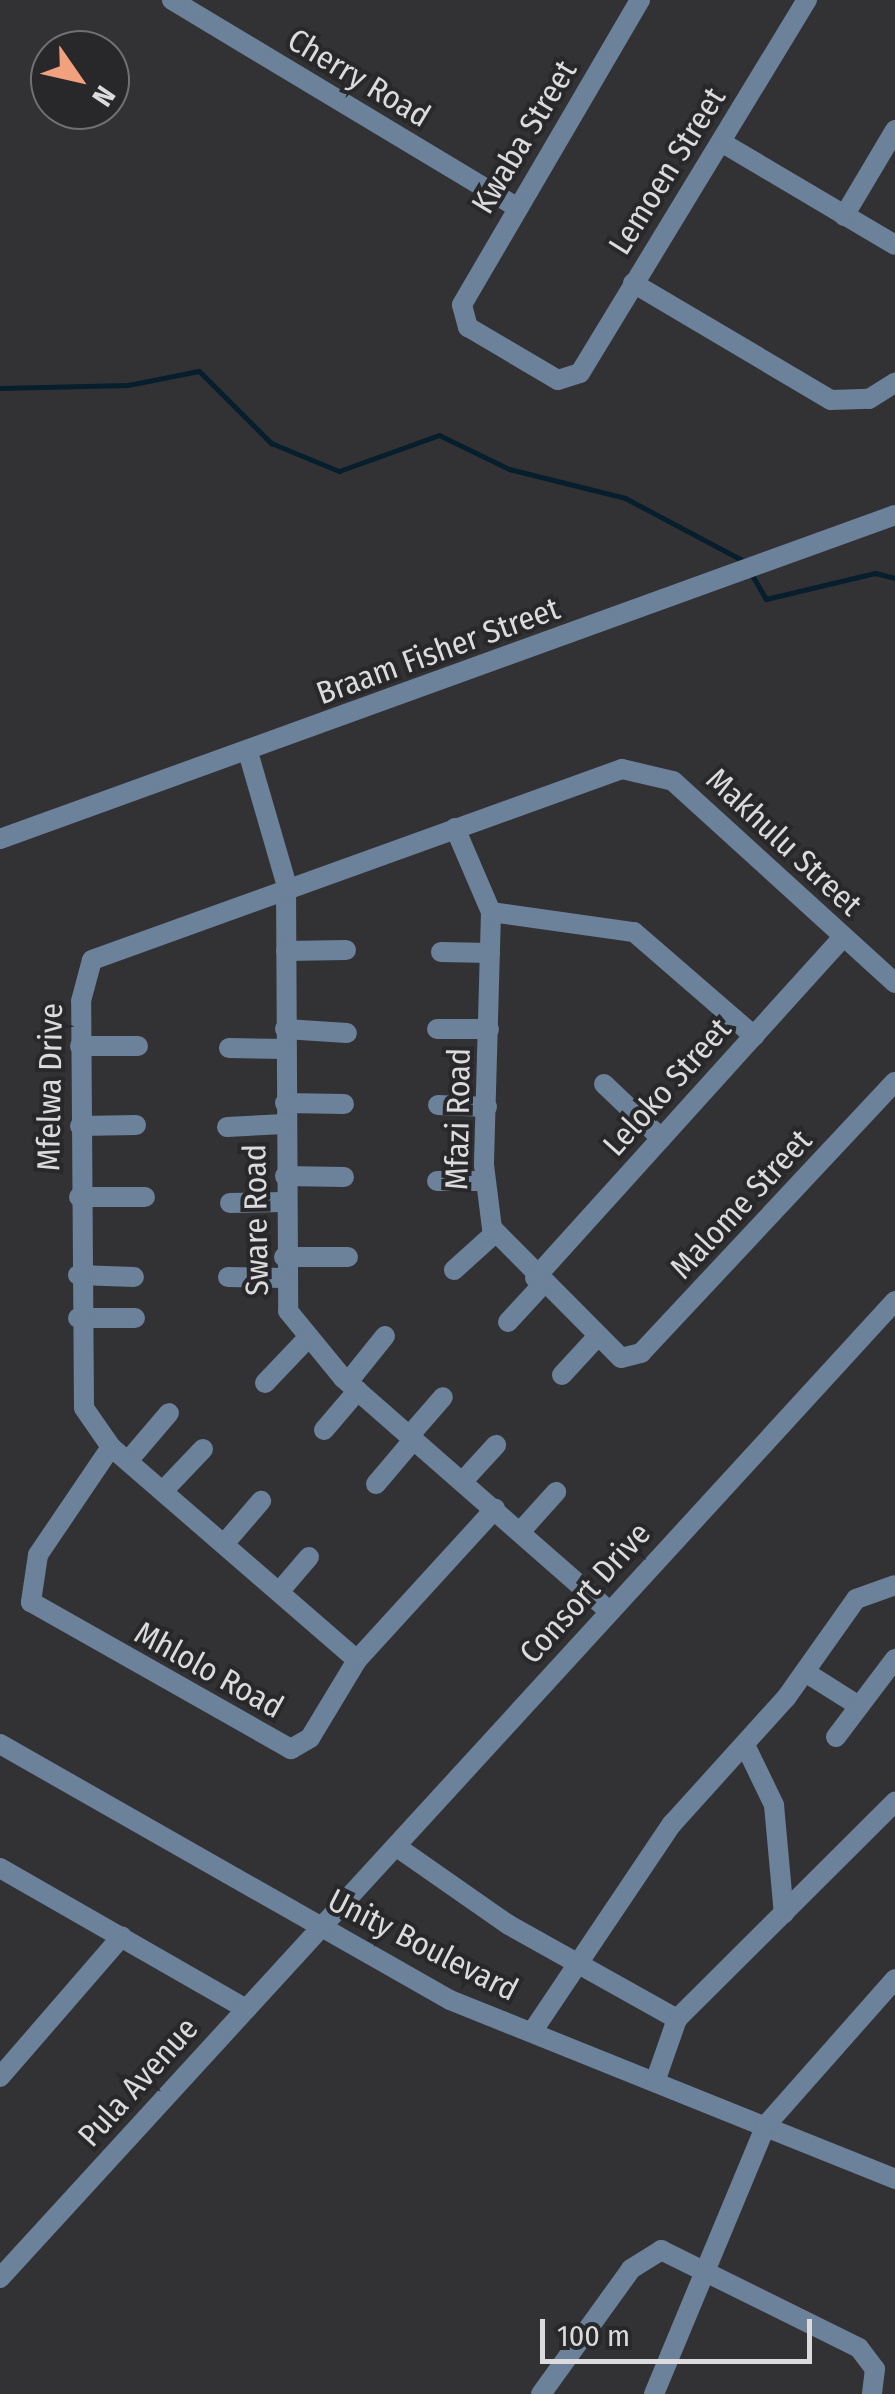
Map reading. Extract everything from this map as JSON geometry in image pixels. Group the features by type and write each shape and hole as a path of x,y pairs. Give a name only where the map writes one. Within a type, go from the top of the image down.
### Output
{"street":[{"name":"Cherry Road","path":"172,0 516,206"},
{"name":"Lemoen Street","path":"580,374 807,0"},
{"name":"Kwaba Street","path":"580,374 558,380 468,327 462,305 630,4"},
{"path":"844,216 895,130"},
{"path":"721,142 895,245"},
{"path":"633,283 831,400 869,399 895,383"},
{"name":"Braam Fisher Street","path":"0,839 895,515"},
{"name":"Sware Road","path":"248,752 286,882 284,1267 288,1311 305,1341 353,1386 608,1610"},
{"name":"Mfelwa Drive","path":"357,1660 110,1446 84,1408 78,1318 82,983 101,952 286,882 455,828 622,768"},
{"name":"Makhulu Street","path":"622,768 673,781 895,982"},
{"name":"Mfazi Road","path":"455,828 491,912 485,1182 495,1233 538,1282 627,1360"},
{"path":"491,912 634,932 754,1036"},
{"name":"Leloko Street","path":"508,1322 662,1138 843,937"},
{"path":"286,950 346,950"},
{"path":"441,952 490,954"},
{"path":"437,1029 488,1029"},
{"path":"230,1048 347,1033"},
{"path":"80,1046 138,1046"},
{"name":"Malome Street","path":"627,1360 895,1082"},
{"path":"604,1084 662,1138"},
{"path":"227,1127 344,1104"},
{"path":"438,1105 486,1107"},
{"path":"80,1126 136,1125"},
{"path":"285,1176 344,1177"},
{"path":"437,1181 485,1182"},
{"path":"79,1197 146,1197"},
{"path":"230,1202 284,1202"},
{"path":"454,1270 495,1233"},
{"path":"228,1277 348,1257"},
{"path":"78,1275 134,1277"},
{"name":"Consort Drive","path":"323,1930 608,1610 895,1300"},
{"path":"78,1318 134,1318"},
{"path":"324,1430 385,1336"},
{"path":"562,1376 597,1337"},
{"path":"265,1383 305,1341"},
{"path":"376,1484 443,1397"},
{"path":"128,1461 169,1413"},
{"path":"463,1481 496,1445"},
{"name":"Mhlolo Road","path":"110,1446 38,1555 26,1588 35,1606 292,1750 310,1738 357,1660 496,1510"},
{"path":"164,1491 202,1448"},
{"path":"520,1532 556,1492"},
{"path":"224,1544 261,1501"},
{"path":"279,1592 310,1557"},
{"path":"532,2032 573,1962 672,1824 746,1747 856,1599 895,1585"},
{"path":"836,1737 895,1659"},
{"path":"805,1672 859,1706"},
{"name":"Unity Boulevard","path":"0,1744 450,2000 656,2079 895,2179"},
{"path":"746,1747 774,1805 784,1914"},
{"path":"656,2079 677,2019 895,1802"},
{"path":"397,1847 573,1962 677,2019"},
{"path":"0,1868 246,2009"},
{"name":"Pula Avenue","path":"0,2278 323,1930"},
{"path":"0,2077 122,1936"},
{"path":"654,2394 766,2125 895,1980"},
{"path":"540,2394 644,2256 661,2250 859,2348 875,2368 872,2394"}],"waterway":[{"path":"0,388 128,385 199,371 271,443 339,471 439,435 509,469 625,498 744,561"},
{"path":"752,575 766,599 875,573 895,578"}]}
